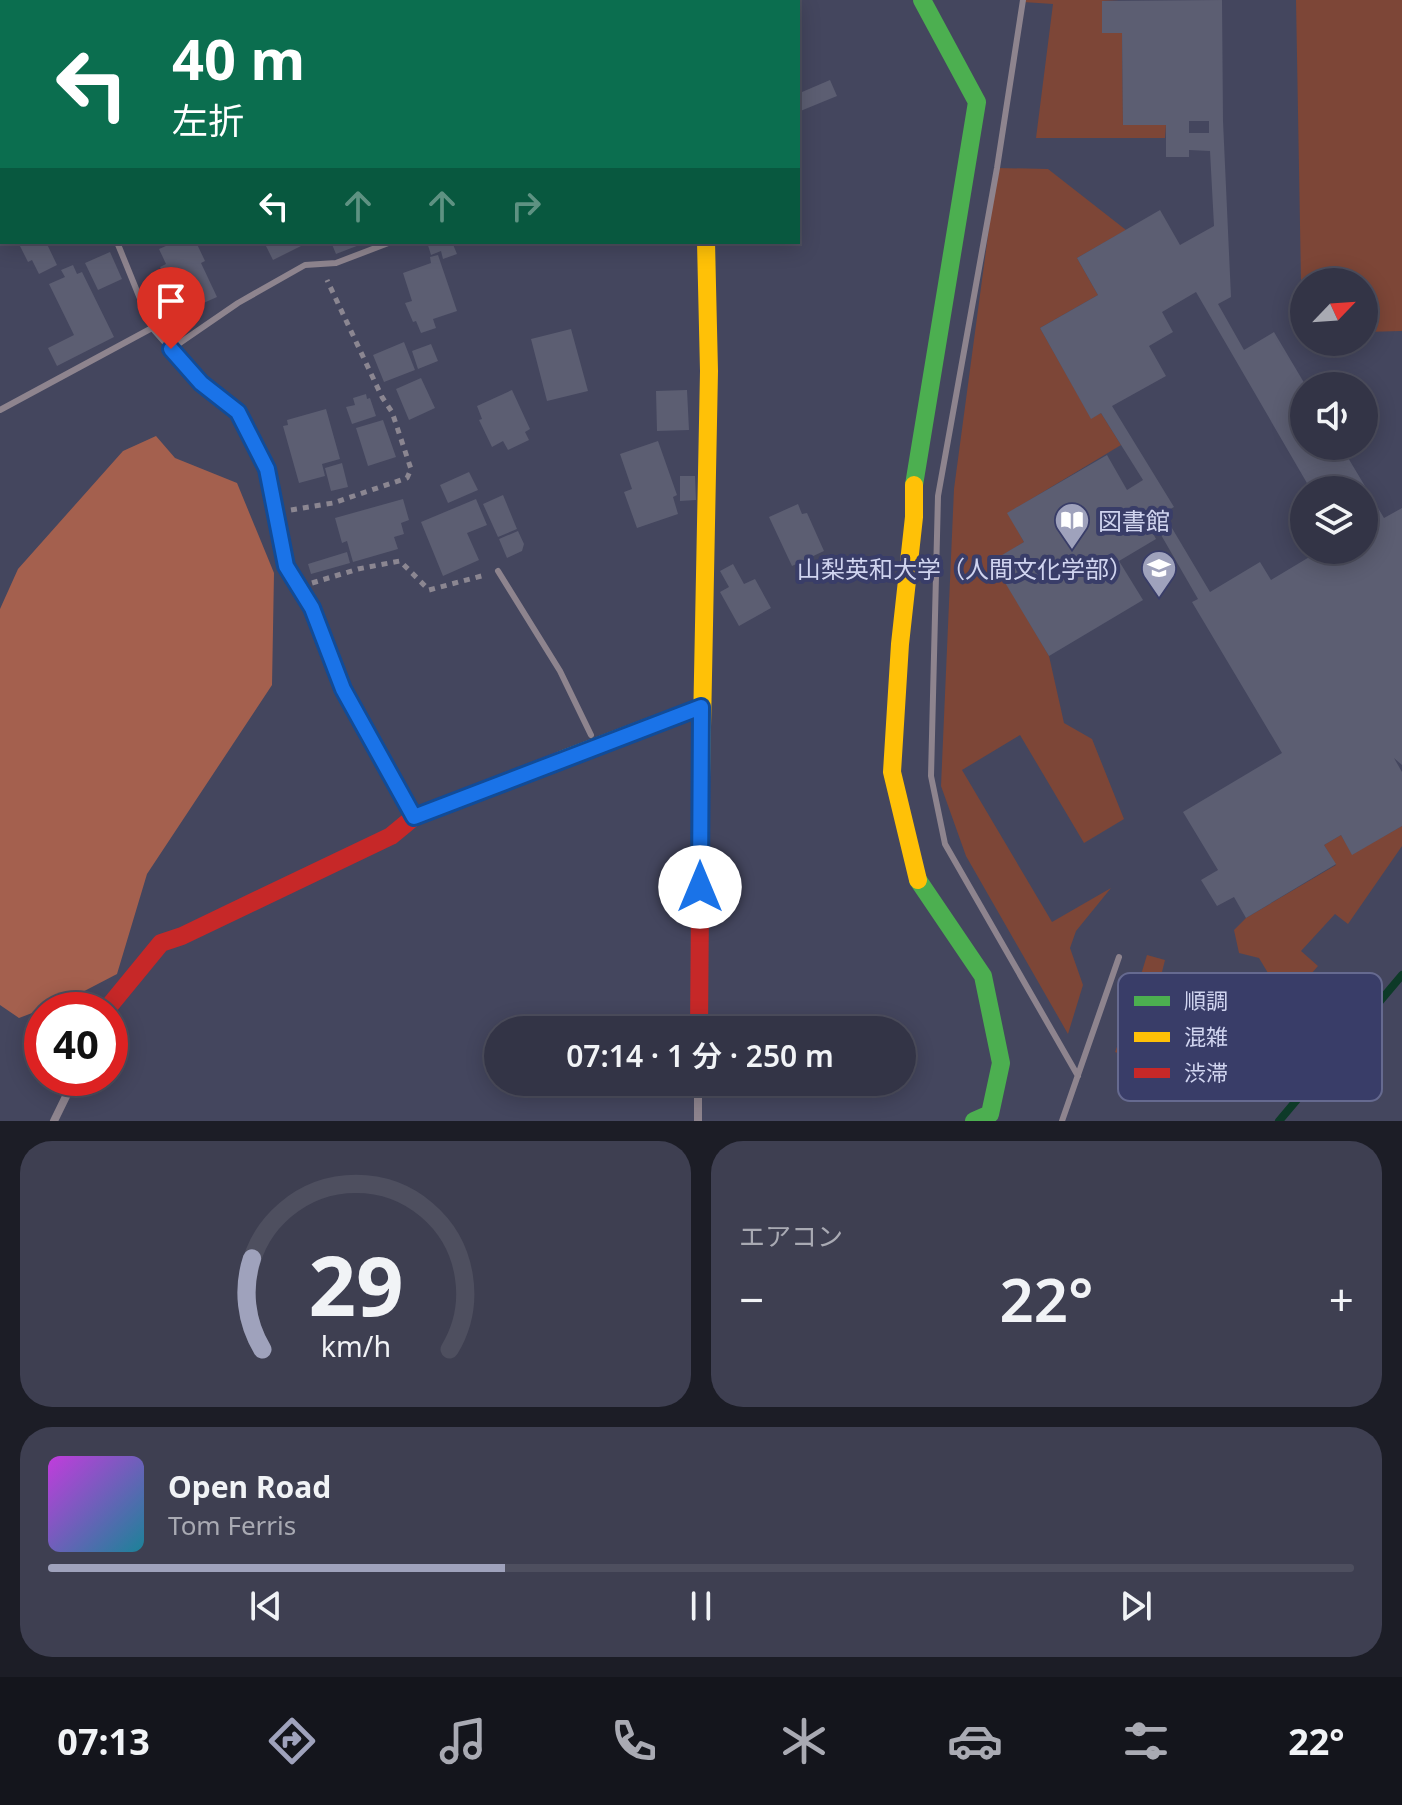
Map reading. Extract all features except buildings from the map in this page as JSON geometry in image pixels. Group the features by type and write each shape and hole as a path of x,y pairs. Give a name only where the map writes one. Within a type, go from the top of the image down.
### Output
{"street":[{"path":"922,0 977,102 914,481 914,517 900,644 892,772 918,880 983,976 1001,1063 990,1114 974,1121"},
{"path":"699,1016 701,707 708,529 706,244"},
{"path":"121,992 161,943 182,936 391,836 414,817 701,707"},
{"path":"54,1121 66,1096"},
{"path":"698,1096 698,1121"}],"lane":[{"path":"1023,0 997,168 938,496 931,776 945,844 1078,1076"},
{"path":"118,244 152,328 201,383 238,412 267,469 286,566 312,608 343,689 414,817"},
{"path":"171,349 238,303 305,265 336,263 386,244"},
{"path":"0,410 152,328"},
{"path":"498,571 560,671 597,747"},
{"path":"1062,1121 1119,957"}],"path":[{"path":"275,512 333,503 407,478 411,469 392,412 382,397 320,264"},
{"path":"299,588 358,569 400,561 429,590 498,571"}],"shaded area":[{"path":"1023,0 1119,0 1102,1 1102,32 1122,33 1123,125 1166,125 1165,138 1036,138 1053,4"},
{"path":"1296,0 1402,0 1402,331 1378,332 1378,268 1301,268"},
{"path":"997,168 1048,169 1126,230 1077,258 1098,295 1040,328 1091,418 1101,413 1121,445 1008,513 1024,542 993,561 1049,656 1064,723 1092,739 1124,819 1084,843 1020,735 962,770 1052,922 1111,888 1076,931 1070,948 1083,985 1068,1034 966,856 941,786 954,489"},
{"path":"156,436 175,458 237,483 274,573 272,685 147,874 117,974 82,992 24,992 24,1016 19,1018 0,1005 0,609 18,569 123,451"},
{"path":"1402,826 1402,846 1348,924 1335,914 1301,951 1318,966 1312,973 1268,973 1259,958 1239,953 1234,930 1246,918 1336,865 1324,845 1341,835 1352,854"},
{"path":"1147,955 1165,960 1162,972 1142,973"}],"waterway":[{"path":"1382,999 1402,975"},
{"path":"1279,1121 1296,1101"}],"traffic: fast":[{"path":"914,485 977,102 922,0"},
{"path":"918,880 983,976 1001,1063 990,1114 974,1121"}],"traffic: slow":[{"path":"701,778 709,371 706,244"},
{"path":"914,485 914,517 900,644 892,772 918,880"},
{"path":"561,760 701,707"}],"traffic: jam":[{"path":"121,992 161,943 182,936 391,836 414,817 561,760"},
{"path":"699,1016 701,778"}],"place":[{"name":"図書館","path":"1072,551"},
{"name":"山梨英和大学（人間文化学部）","path":"1159,599"}],"route":[{"path":"171,349 201,383 238,412 267,469 286,566 312,608 343,689 414,817 701,707 700,887"}]}
